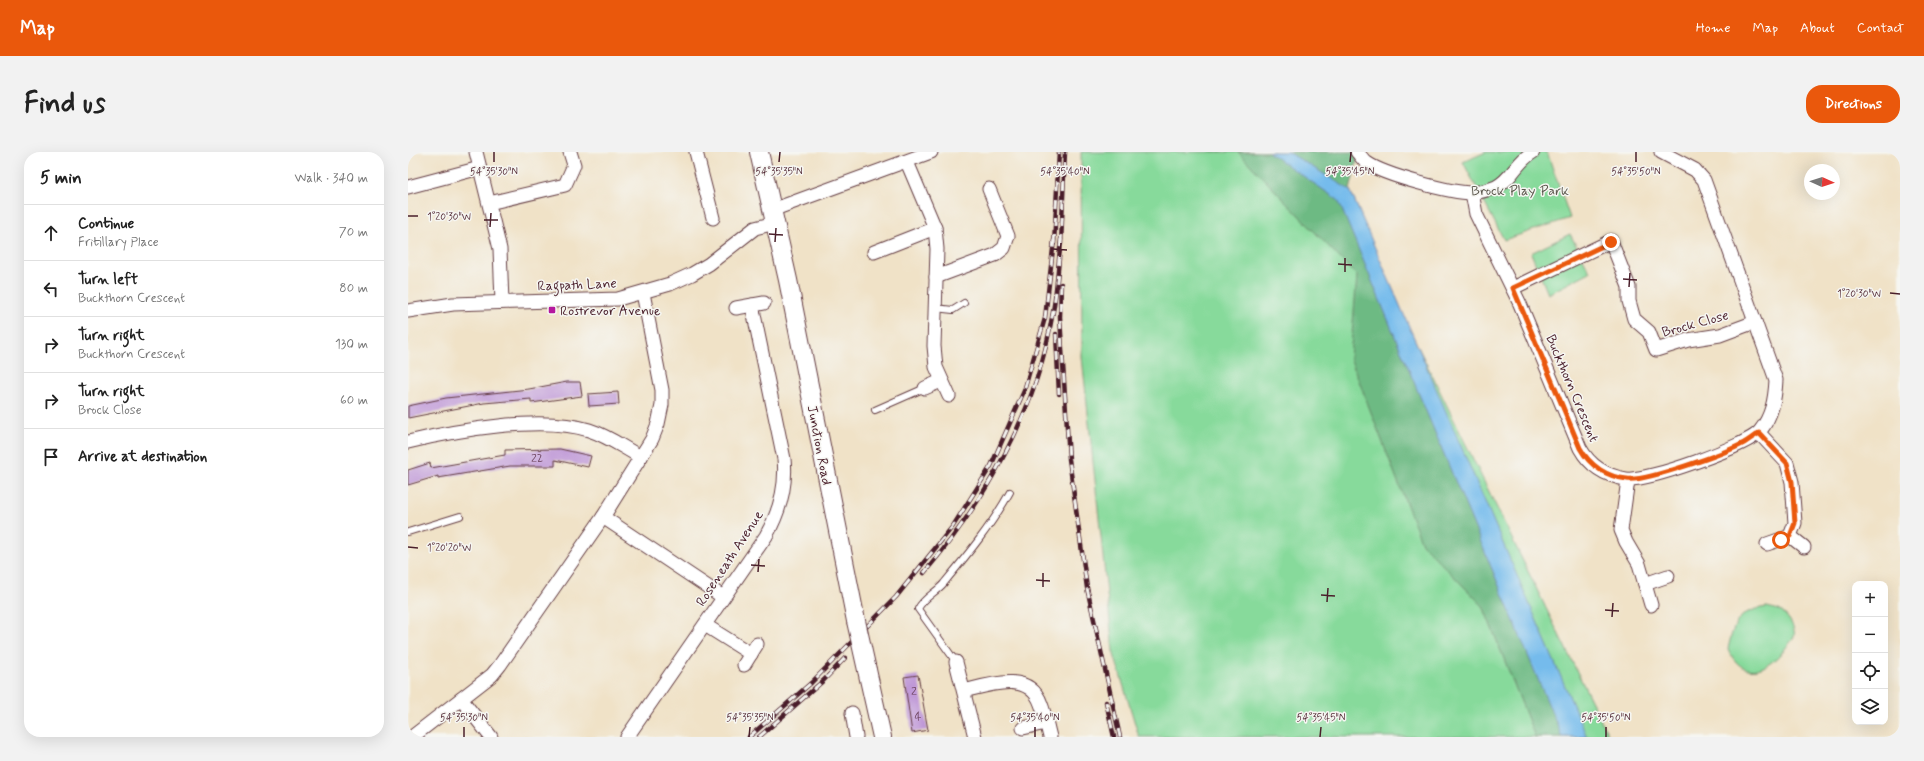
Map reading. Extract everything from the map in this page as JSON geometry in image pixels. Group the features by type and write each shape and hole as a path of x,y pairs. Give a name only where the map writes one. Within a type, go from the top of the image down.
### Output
{"main road":[{"name":"Junction Road","path":"759,152 788,280 847,581 882,737"}],"street":[{"path":"476,152 500,249 502,302"},
{"path":"488,203 565,185 574,165 570,152"},
{"path":"696,152 713,218"},
{"name":"Ragpath Lane","path":"408,311 453,304 592,301 618,299 643,293 670,284 692,274 709,264 755,228 774,217 931,152"},
{"path":"1356,152 1367,163 1395,176 1452,190 1472,193 1486,191 1506,181 1522,160 1533,152"},
{"name":"Buckthorn Crescent","path":"1472,193 1476,214 1513,288 1586,459 1605,473 1628,480 1650,477 1743,443 1759,433 1769,417 1774,401 1776,380 1704,180 1695,170 1661,152"},
{"path":"907,162 935,228 937,249 934,346 936,368 949,396"},
{"path":"408,187 480,168"},
{"path":"936,277 995,255 1004,248 1008,236 989,189"},
{"path":"874,252 935,228"},
{"name":"Brock Close","path":"1513,288 1611,242 1629,287 1628,301 1634,319 1649,332 1656,350 1688,340 1720,335 1755,322"},
{"path":"412,737 492,675 603,517 652,439 658,424 662,405 660,376 643,293"},
{"name":"Roseneath Avenue","path":"628,737 772,525 780,507 785,483 784,459 758,304 736,308"},
{"path":"925,388 942,381"},
{"path":"408,442 462,431 501,426 540,424 572,426 590,430 641,457"},
{"path":"1759,433 1787,463 1792,482 1795,523 1790,536 1767,544"},
{"path":"1628,480 1622,530 1626,542 1637,560 1651,605"},
{"path":"603,517 723,597"},
{"path":"1790,536 1804,547"},
{"path":"1645,584 1668,576"},
{"path":"705,625 750,654"},
{"path":"956,662 975,737"},
{"path":"964,691 1000,682 1018,683 1032,690 1041,703 1050,737"},
{"path":"461,699 491,737"},
{"path":"852,714 856,737"},
{"path":"1023,728 1046,723"}],"lane":[{"path":"935,308 953,310 964,303"},
{"path":"875,410 925,388"},
{"path":"956,662 918,609 943,584 996,518 1010,492"},
{"path":"408,532 460,516"}],"green space":[{"path":"1081,152 1274,152 1344,195 1609,737 1139,737 1113,651 1082,357"},
{"path":"1238,152 1359,152 1350,190 1583,737 1535,737 1483,606 1422,544 1350,358 1357,276"},
{"name":"Brock Play Park","path":"1486,152 1547,152 1570,218 1504,240 1463,162"},
{"path":"1570,234 1590,272 1548,294 1531,253"},
{"path":"1767,607 1779,610 1789,619 1794,631 1793,639 1769,664 1754,670 1746,669 1733,659 1728,649 1733,631 1739,619 1744,615 1750,611"}],"water":[{"path":"1268,152 1288,152 1350,190 1587,737 1562,737 1338,200"}],"building":[{"path":"567,382 580,382 582,396 531,403 531,399 484,403 408,418 408,406 446,398 529,389"},
{"path":"618,392 619,404 589,406 588,394"},
{"path":"560,449 591,456 588,467 555,460 555,466 510,466 438,478 438,476 408,485 408,470 430,463 431,468 505,455 505,450"},
{"path":"918,675 928,730 912,733 904,677"}],"railway":[{"path":"1054,244 1059,152"},
{"path":"1061,244 1065,152"},
{"path":"924,573 947,545 988,485 1021,420 1034,387 1054,308 1061,239"},
{"path":"749,737 811,683 896,597 953,526 991,466 1024,391 1045,318 1054,240"},
{"path":"1061,284 1060,317 1069,459 1087,588 1120,737"},
{"path":"1056,334 1059,394"},
{"path":"759,737 824,680 845,658"},
{"path":"1106,702 1114,737"}],"place":[{"name":"Rostrevor Avenue","path":"552,310"}],"route":[{"path":"1611,242 1513,288 1586,459 1605,473 1628,480 1650,477 1730,449 1759,433 1777,450 1787,463 1792,482 1795,523 1790,536 1781,540"}]}
